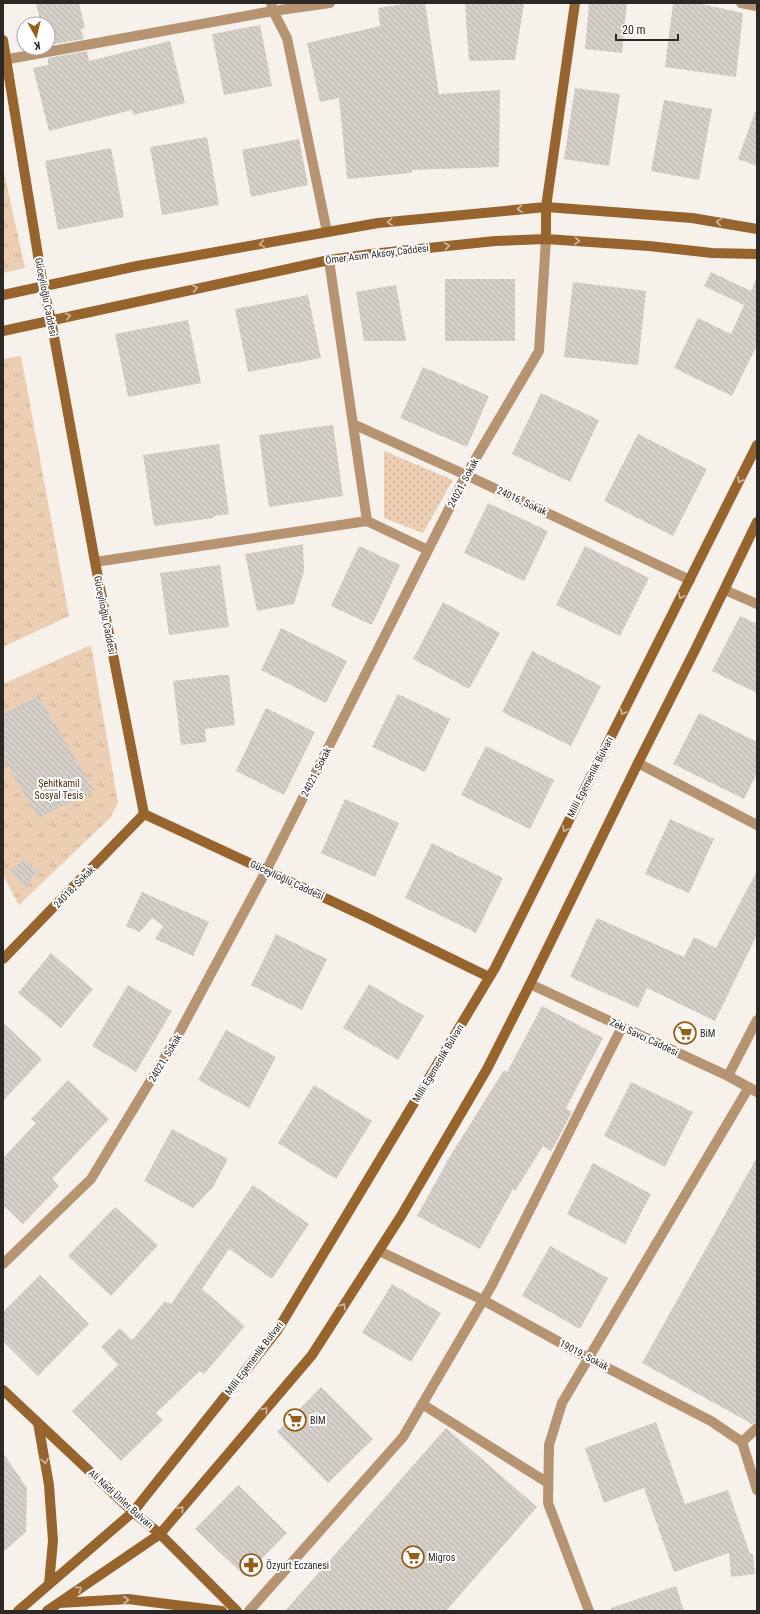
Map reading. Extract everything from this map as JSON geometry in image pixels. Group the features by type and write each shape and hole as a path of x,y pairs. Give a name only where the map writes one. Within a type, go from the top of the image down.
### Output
{"street":[{"path":"5,60 272,7 330,3"},
{"path":"546,240 546,207 575,3"},
{"path":"741,3 757,6"},
{"path":"272,7 287,38 327,232"},
{"name":"Güceylioğlu Caddesi","path":"3,40 5,60 43,286 51,320 95,562 144,814 489,977"},
{"path":"3,295 137,266 378,223 546,207 692,218 757,230"},
{"name":"Ömer Asım Aksoy Caddesi","path":"3,331 329,260 495,241 546,240 649,246 712,253 757,254"},
{"name":"24021. Sokak","path":"3,1264 91,1179 177,1037 266,871 466,475 539,351 546,240"},
{"path":"329,260 367,521"},
{"name":"24016. Sokak","path":"353,424 690,580"},
{"name":"Milli Egemenlik Bulvarı","path":"18,1611 133,1512 277,1332 489,977 757,445"},
{"path":"95,562 367,521 428,550"},
{"path":"47,1611 160,1534 312,1355 401,1216 487,1069 757,522"},
{"path":"724,590 757,604"},
{"path":"638,762 757,825"},
{"name":"24018. Sokak","path":"3,959 144,814"},
{"name":"Zeki Savcı Caddesi","path":"530,984 728,1076 753,1090"},
{"path":"728,1076 757,1020"},
{"path":"248,1611 402,1436 492,1285 622,1027"},
{"path":"589,1611 548,1503 549,1445 560,1409 588,1358 753,1090"},
{"name":"19019. Sokak","path":"379,1251 483,1300 588,1358 711,1421 742,1442"},
{"name":"Ali Nadi Ünler Bulvarı","path":"3,1390 133,1512 160,1534 237,1611"},
{"path":"422,1404 548,1483"},
{"path":"38,1423 49,1485 53,1541 49,1584"},
{"path":"757,1428 742,1442 757,1490"},
{"path":"59,1603 128,1599 222,1611"}],"green space":[{"path":"3,168 25,268 3,273"},
{"path":"21,356 69,616 3,647 3,359"},
{"path":"384,451 453,480 423,533 384,518"},
{"name":"Şehitkamil Sosyal Tesis","path":"91,645 118,803 110,818 19,905 3,875 3,684"}],"building":[{"path":"36,3 79,3 85,28 81,29 84,39 56,44 56,16 39,16"},
{"path":"409,3 425,3 439,94 500,90 499,167 412,170 412,173 347,179 339,98 320,102 307,43 380,26 378,8"},
{"path":"465,3 524,3 515,60 469,61"},
{"path":"589,3 627,3 622,53 585,49"},
{"path":"673,3 697,3 743,13 736,77 665,67"},
{"path":"260,25 272,86 224,95 212,34"},
{"path":"170,41 185,103 133,115 132,110 49,131 33,68 48,65 48,58 87,51 89,61"},
{"path":"575,88 620,94 609,166 564,159"},
{"path":"664,100 712,109 699,180 651,171"},
{"path":"755,112 757,112 757,166 738,159"},
{"path":"207,137 219,205 162,215 150,147"},
{"path":"299,139 308,185 251,197 242,150"},
{"path":"111,148 124,217 58,230 45,161"},
{"path":"711,272 751,291 757,277 757,345 732,396 674,368 698,318 731,334 744,305 704,286"},
{"path":"445,279 515,279 515,341 445,341"},
{"path":"573,282 646,291 638,365 564,357"},
{"path":"396,285 406,341 364,341 356,292"},
{"path":"308,295 321,358 248,372 235,309"},
{"path":"188,320 201,383 128,397 115,334"},
{"path":"423,367 489,396 467,447 400,418"},
{"path":"541,393 599,420 570,482 512,454"},
{"path":"333,425 343,496 269,507 259,435"},
{"path":"638,434 707,469 673,536 604,501"},
{"path":"219,444 229,514 214,516 214,518 154,526 143,455"},
{"path":"488,503 548,531 524,581 464,553"},
{"path":"303,544 304,571 294,604 257,611 245,554"},
{"path":"359,546 400,565 372,625 331,606"},
{"path":"585,546 649,578 620,636 556,605"},
{"path":"220,565 229,627 169,635 160,573"},
{"path":"443,602 500,633 469,689 413,659"},
{"path":"740,616 757,624 757,693 712,671"},
{"path":"281,628 347,661 326,703 261,670"},
{"path":"532,651 601,686 571,746 502,712"},
{"path":"229,675 235,725 205,729 206,742 181,745 173,681"},
{"path":"398,694 450,719 425,772 372,747"},
{"path":"38,696 94,790 39,818 3,758 3,714"},
{"path":"266,708 315,732 284,795 236,771"},
{"path":"699,713 757,742 757,773 744,799 673,764"},
{"path":"486,746 554,780 530,829 461,795"},
{"path":"345,799 399,823 375,877 321,853"},
{"path":"670,819 714,839 689,893 645,874"},
{"path":"432,843 503,878 476,933 405,898"},
{"path":"23,859 38,872 25,886 10,872"},
{"path":"757,871 757,935 715,1021 647,988 638,1008 570,977 597,918 684,957 694,937 716,948"},
{"path":"142,892 209,922 193,956 155,939 163,926 152,918 140,932 126,926"},
{"path":"276,934 327,959 302,1010 251,985"},
{"path":"51,953 93,989 61,1028 18,993"},
{"path":"369,984 424,1016 398,1060 343,1028"},
{"path":"128,985 172,1011 136,1072 92,1046"},
{"path":"542,1006 603,1038 566,1108 572,1112 557,1141 551,1151 543,1146 515,1191 513,1189 480,1249 417,1216 449,1158 504,1070 507,1072"},
{"path":"3,1023 42,1059 3,1101"},
{"path":"226,1030 276,1057 249,1108 198,1080"},
{"path":"68,1080 109,1119 52,1179 59,1186 23,1224 3,1205 3,1158 36,1123 31,1119"},
{"path":"631,1082 693,1112 665,1167 604,1136"},
{"path":"314,1085 372,1121 336,1179 278,1143"},
{"path":"172,1129 228,1159 213,1187 193,1208 144,1181"},
{"path":"757,1157 757,1422 752,1424 642,1363"},
{"path":"593,1163 651,1194 625,1244 567,1214"},
{"path":"253,1185 309,1224 272,1279 229,1249 202,1289 245,1326 204,1374 200,1371 156,1413 163,1420 121,1461 72,1411 118,1365 101,1347 120,1328 132,1340 165,1301 171,1304"},
{"path":"115,1207 158,1245 111,1296 68,1256"},
{"path":"550,1246 608,1278 580,1329 522,1296"},
{"path":"40,1275 89,1324 38,1376 3,1341 3,1312"},
{"path":"392,1284 441,1313 411,1362 362,1333"},
{"path":"321,1387 373,1439 328,1483 277,1432"},
{"path":"656,1422 685,1504 728,1490 750,1554 753,1554 755,1574 731,1577 729,1553 674,1572 644,1488 604,1503 585,1448"},
{"name":"Migros","path":"446,1428 537,1507 446,1611 285,1611"},
{"path":"3,1453 27,1488 26,1532 3,1552"},
{"path":"238,1485 287,1533 245,1576 195,1529"},
{"path":"676,1586 684,1611 611,1611 611,1608"}],"place":[{"name":"BiM","path":"685,1033"},
{"name":"BİM","path":"295,1420"},
{"name":"Migros","path":"413,1557"},
{"name":"Özyurt Eczanesi","path":"251,1565"}]}
